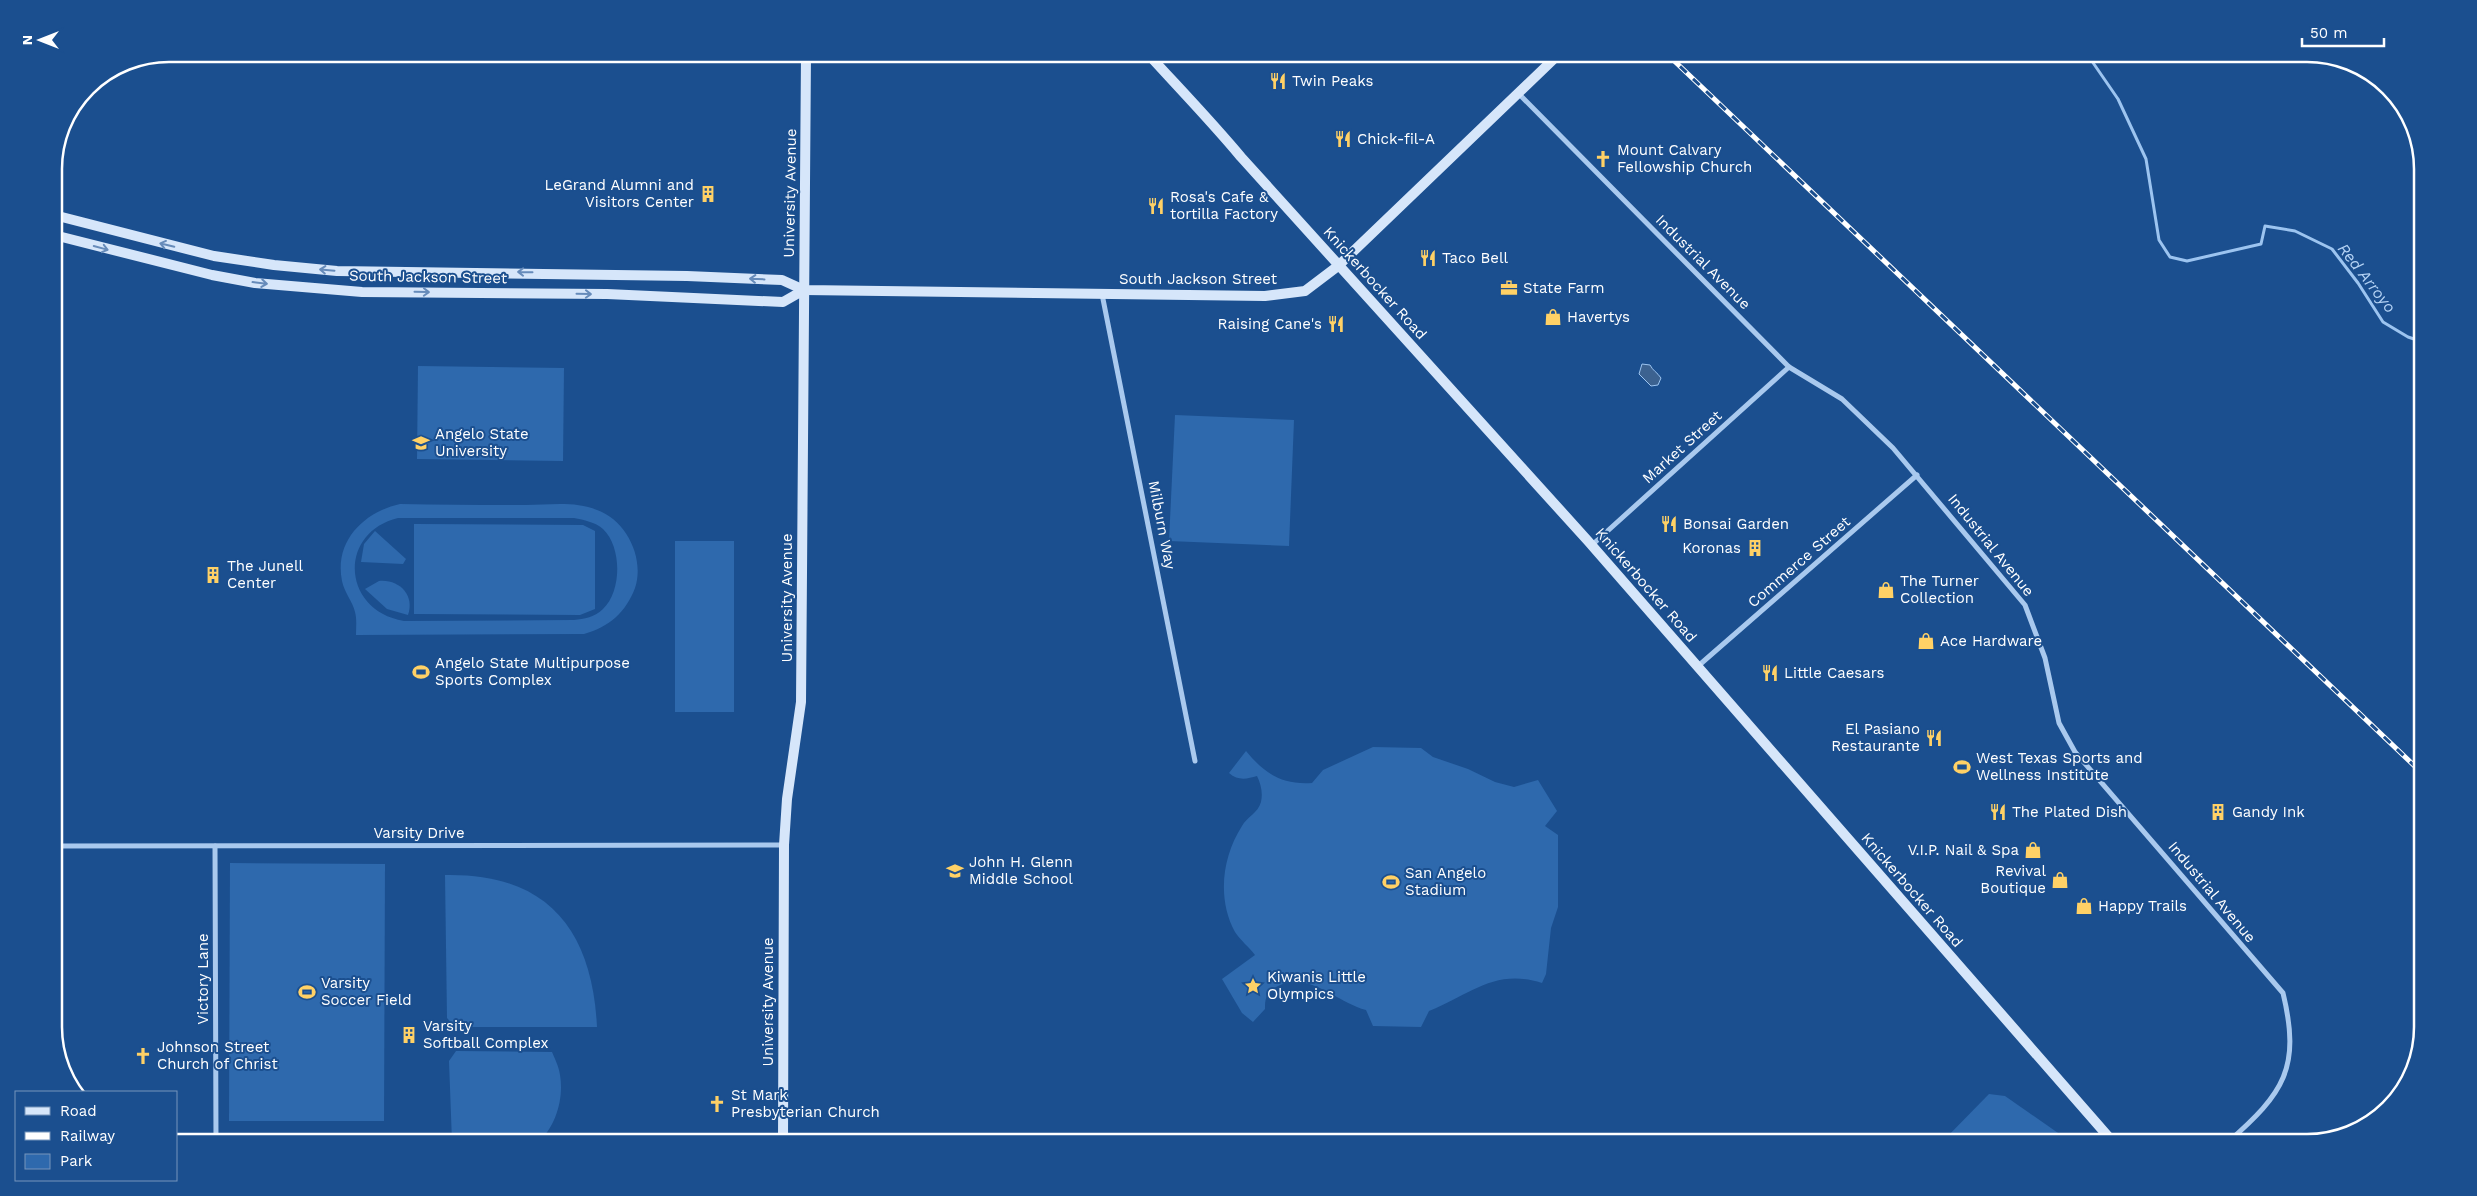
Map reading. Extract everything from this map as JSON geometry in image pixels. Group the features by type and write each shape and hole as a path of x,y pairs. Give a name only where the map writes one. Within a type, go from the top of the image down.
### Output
{"street":[{"name":"South Jackson Street","path":"63,217 214,256 274,266 337,271 697,276 782,280 804,290 1266,296 1305,291 1338,266 1550,62"},
{"name":"University Avenue","path":"783,1134 784,845 787,799 801,702 806,63"},
{"name":"Knickerbocker Road","path":"1156,63 1185,95 1196,104 1338,266 1592,545 2106,1134"},
{"name":"Industrial Avenue","path":"1518,93 1789,367 1842,399 1917,475 2025,605 2045,658 2058,723 2075,752 2282,993 2290,1024 2288,1069 2273,1098 2257,1117 2237,1134"},
{"name":"South Jackson Street","path":"63,237 212,275 310,288 362,292 676,296 783,302 804,290"},
{"name":"Milburn Way","path":"1102,294 1195,762"},
{"name":"Market Street","path":"1592,545 1789,367"},
{"name":"Commerce Street","path":"1697,667 1917,475"},
{"name":"Varsity Drive","path":"63,846 784,845"},
{"name":"Victory Lane","path":"215,846 216,1134"}],"green space":[{"path":"418,366 564,368 563,461 417,459"},
{"path":"1175,415 1294,420 1289,546 1169,541"},
{"path":"400,504 562,504 589,507 617,522 631,542 637,565 635,588 627,604 616,617 609,623 584,634 356,635 355,612 342,581 343,553 347,541 354,530 364,521 387,508","holes":["398,518 574,518 593,523 603,529 614,547 616,557 617,569 614,591 603,609 589,617 574,620 404,621 383,614 368,603 359,588 355,571 357,555 364,539 378,526"]},
{"path":"414,524 583,525 595,531 595,609 580,615 414,614"},
{"path":"375,531 406,559 403,564 361,562 364,544"},
{"path":"675,541 734,541 734,712 675,712"},
{"path":"379,581 393,583 404,590 409,601 408,615 387,609 365,589"},
{"name":"San Angelo Stadium","path":"1373,747 1421,748 1433,757 1468,769 1495,782 1514,787 1538,780 1557,811 1545,826 1558,835 1558,907 1551,928 1546,974 1542,983 1525,979 1510,979 1484,985 1429,1011 1421,1027 1373,1026 1366,1010 1310,984 1288,982 1270,991 1266,999 1265,1009 1253,1022 1242,1013 1222,979 1255,955 1235,932 1229,919 1224,892 1224,878 1226,864 1235,838 1244,823 1260,806 1262,792 1257,776 1239,778 1229,773 1246,751 1267,772 1283,780 1312,783 1323,770"},
{"name":"Varsity Soccer Field","path":"230,863 385,864 384,1121 229,1121"},
{"path":"445,875 481,877 511,884 537,896 557,914 574,935 585,962 593,992 597,1027 455,1027 447,1018"},
{"path":"456,1051 552,1052 560,1075 561,1093 557,1112 550,1128 546,1134 452,1134 449,1061"},
{"path":"1989,1094 2005,1096 2060,1134 1950,1134"}],"shaded area":[{"path":"1642,364 1650,365 1660,376 1658,385 1651,386 1639,374"}],"waterway":[{"name":"Red Arroyo","path":"2093,62 2118,99 2146,159 2159,240 2170,257 2187,261 2261,244 2265,226 2295,231 2332,249 2358,283 2383,322 2414,339"}],"railway":[{"path":"1676,62 2414,765"}],"place":[{"name":"Twin Peaks","path":"1278,81"},
{"name":"Chick-fil-A","path":"1343,139"},
{"name":"Mount Calvary Fellowship Church","path":"1603,159"},
{"name":"LeGrand Alumni and Visitors Center","path":"708,194"},
{"name":"Rosa's Cafe & tortilla Factory","path":"1156,206"},
{"name":"Taco Bell","path":"1428,258"},
{"name":"State Farm","path":"1509,288"},
{"name":"Havertys","path":"1553,317"},
{"name":"Raising Cane's","path":"1336,324"},
{"name":"Angelo State University","path":"421,443"},
{"name":"Bonsai Garden","path":"1669,524"},
{"name":"Koronas","path":"1755,548"},
{"name":"The Junell Center","path":"213,575"},
{"name":"The Turner Collection","path":"1886,590"},
{"name":"Ace Hardware","path":"1926,641"},
{"name":"Angelo State Multipurpose Sports Complex","path":"421,672"},
{"name":"Little Caesars","path":"1770,673"},
{"name":"El Pasiano Restaurante","path":"1934,738"},
{"name":"West Texas Sports and Wellness Institute","path":"1962,767"},
{"name":"The Plated Dish","path":"1998,812"},
{"name":"Gandy Ink","path":"2218,812"},
{"name":"V.I.P. Nail & Spa","path":"2033,850"},
{"name":"John H. Glenn Middle School","path":"955,871"},
{"name":"Revival Boutique","path":"2060,880"},
{"name":"San Angelo Stadium","path":"1391,882"},
{"name":"Happy Trails","path":"2084,906"},
{"name":"Kiwanis Little Olympics","path":"1253,986"},
{"name":"Varsity Soccer Field","path":"307,992"},
{"name":"Varsity Softball Complex","path":"409,1035"},
{"name":"Johnson Street Church of Christ","path":"143,1056"},
{"name":"St Mark Presbyterian Church","path":"717,1104"}]}
